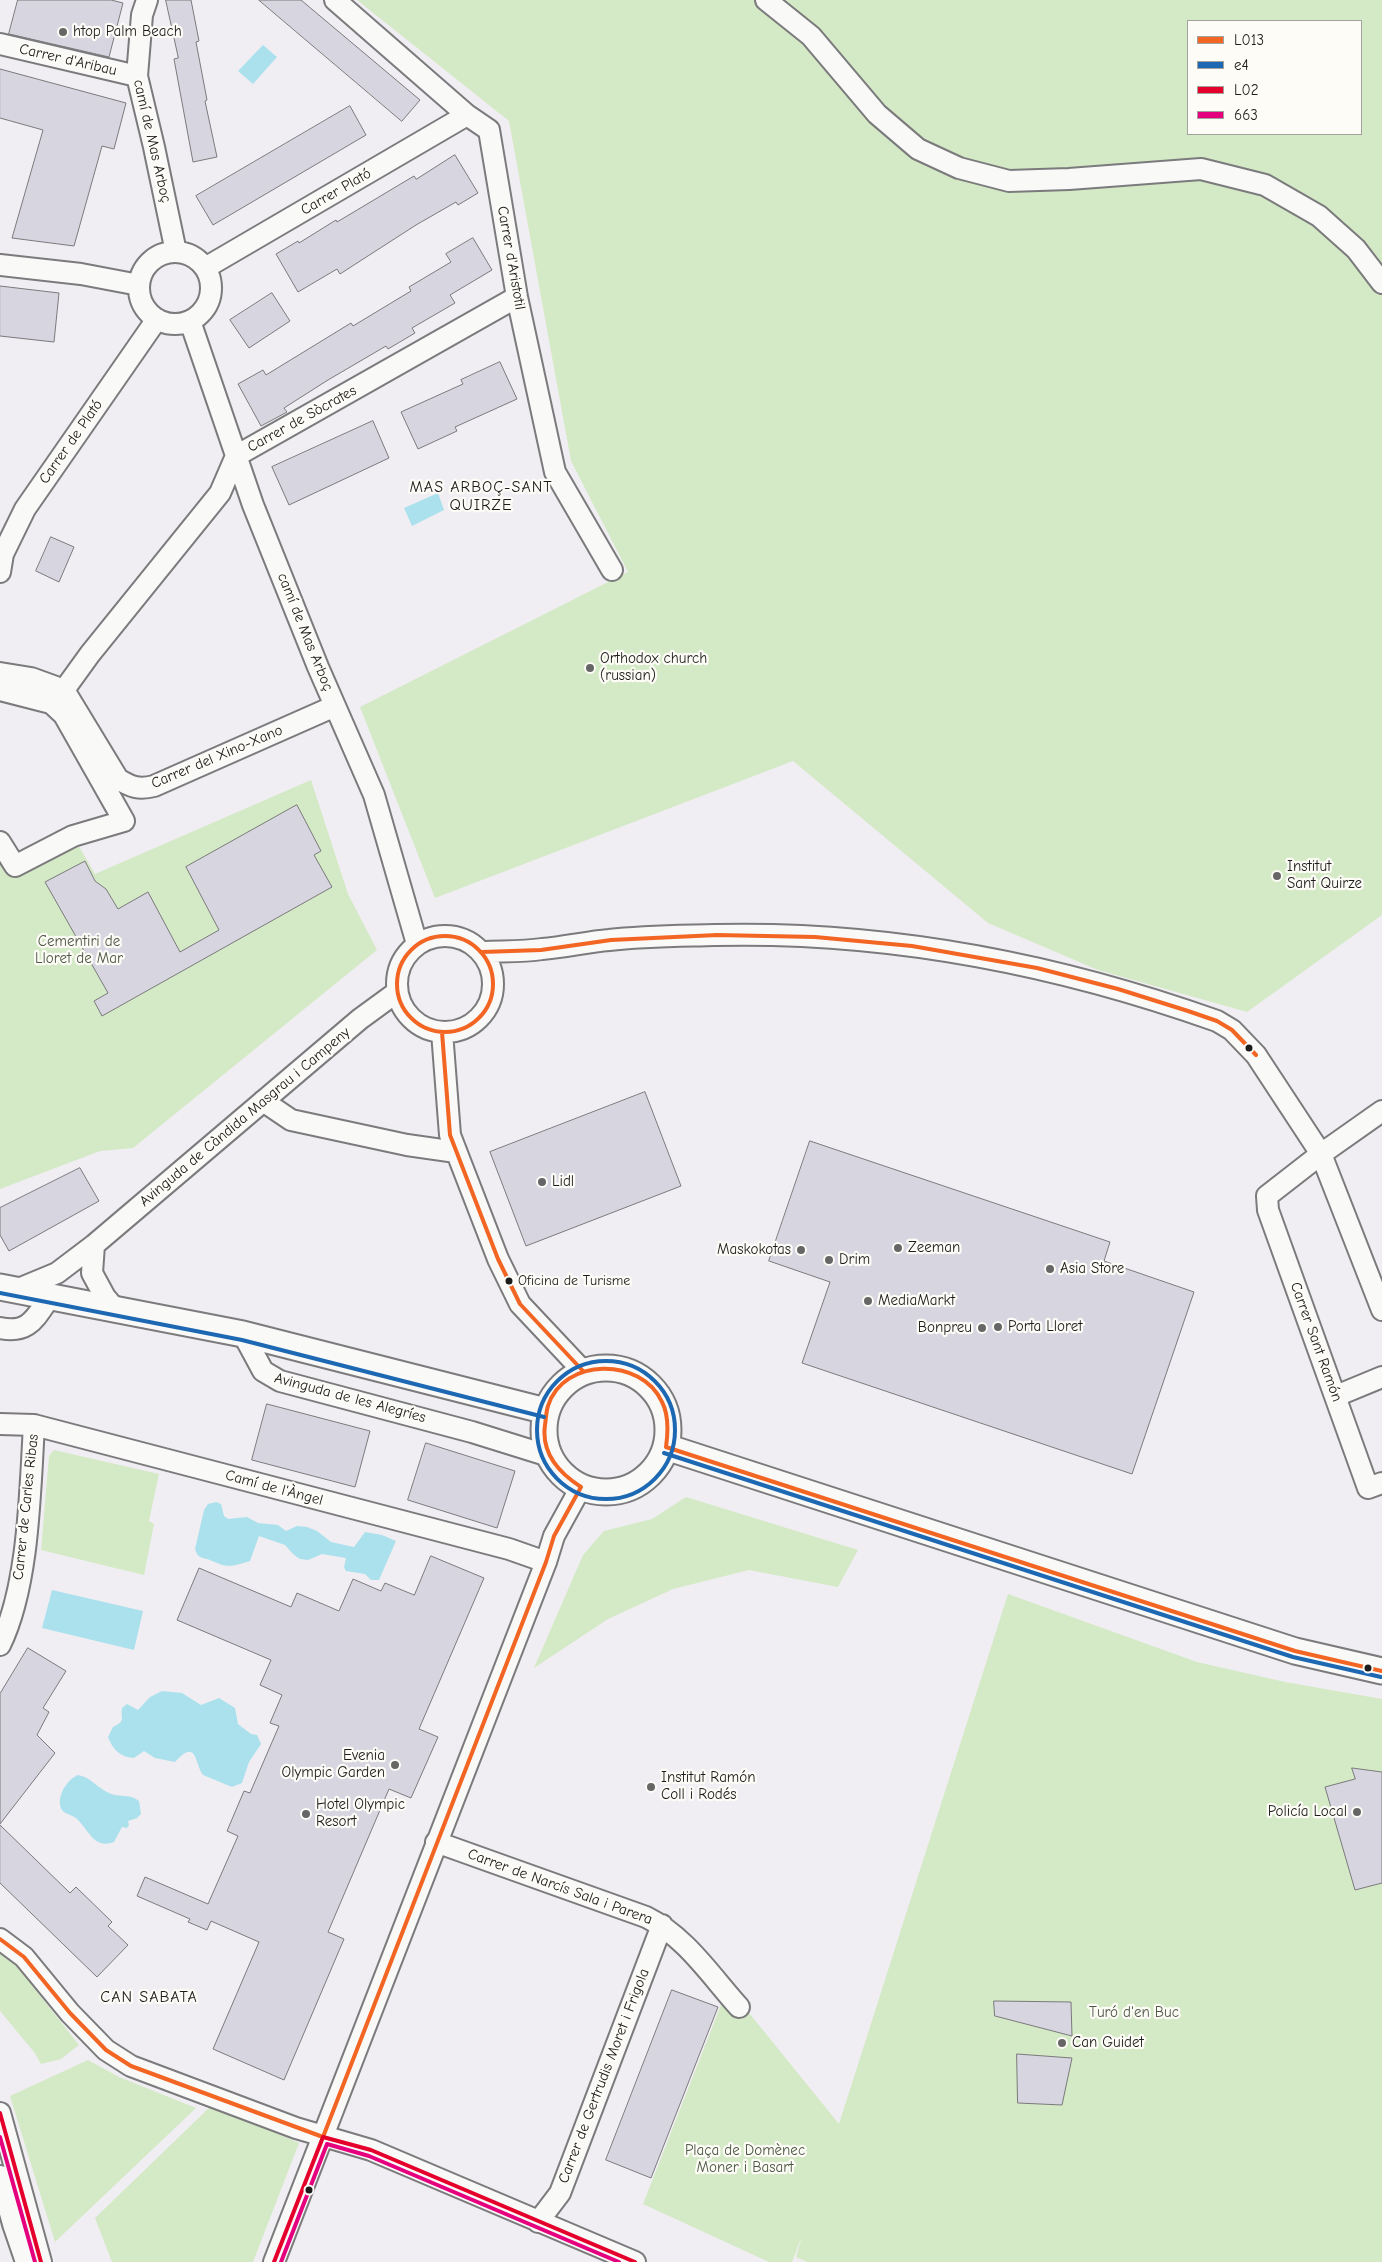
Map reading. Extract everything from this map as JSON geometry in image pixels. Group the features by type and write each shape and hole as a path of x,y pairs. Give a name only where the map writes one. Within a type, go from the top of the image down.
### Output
{"main road":[{"path":"8,1288 243,1334 546,1411"},
{"path":"602,1367 622,1369 648,1383 665,1407 668,1427 666,1446 653,1470 632,1486 607,1492 580,1487 566,1478 549,1456 544,1438 546,1411 554,1394 566,1380 583,1371 602,1367"},
{"path":"666,1446 1295,1651 1382,1671"}],"street":[{"name":"camí de Mas Arboç","path":"147,0 142,15 137,76 176,252"},
{"name":"Carrer d'Aristotil","path":"335,0 467,115 489,130 517,297 555,472 612,570"},
{"path":"766,0 810,36 877,114 918,149 960,168 1009,181 1070,180 1200,169 1265,185 1319,216 1356,249 1382,283"},
{"name":"Carrer d'Aribau","path":"0,44 137,76"},
{"name":"Carrer Plató","path":"205,268 467,115"},
{"path":"176,252 196,259 205,268 211,288 209,300 201,313 190,321 175,324 157,319 148,312 141,300 139,285 145,268 154,259 166,253 176,252"},
{"path":"0,265 81,274 139,285"},
{"name":"Carrer de Sòcrates","path":"64,690 90,654 220,494 236,456 517,297"},
{"name":"Carrer de Plató","path":"0,572 3,554 25,509 157,319"},
{"name":"camí de Mas Arboç","path":"190,321 253,505 335,706 374,795 417,944"},
{"path":"0,673 31,678 64,690"},
{"path":"0,690 50,704 64,715 124,821 73,836 14,866 0,842"},
{"name":"Carrer del Xino-Xano","path":"64,690 118,779 130,786 142,789 154,786 335,706"},
{"path":"444,935 458,937 471,943 482,952 490,966 494,982 492,998 484,1012 473,1024 458,1030 442,1032 429,1030 418,1024 408,1015 401,1004 397,992 397,978 400,965 417,944 430,938 444,935"},
{"path":"482,952 541,950 621,939 758,935 850,940 912,946 1036,968 1118,990 1188,1011 1217,1022 1232,1030 1256,1055 1321,1154 1382,1310"},
{"name":"Avinguda de Càndida Masgrau i Campeny","path":"8,1288 57,1272 94,1245 360,1019 397,992"},
{"path":"442,1032 450,1135 498,1259 520,1304 583,1371"},
{"path":"263,1101 291,1120 407,1145 456,1152"},
{"path":"1321,1154 1382,1111"},
{"name":"Carrer Sant Ramón","path":"1321,1154 1267,1196 1268,1210 1336,1396 1375,1485"},
{"path":"94,1245 92,1273 105,1298 116,1310"},
{"path":"0,1328 12,1331 28,1325 50,1297"},
{"name":"Avinguda de les Alegríes","path":"243,1334 263,1371 280,1381 472,1432 549,1456"},
{"path":"1336,1396 1382,1377"},
{"name":"Camí de l'Àngel","path":"0,1424 34,1425 509,1549 546,1562"},
{"name":"Carrer de Carles Ribas","path":"0,1645 7,1630 23,1567 34,1425"},
{"path":"274,2262 546,1562 554,1536 580,1487"},
{"name":"Carrer de Narcís Sala i Parera","path":"436,1842 646,1917 662,1925 675,1935 738,2008"},
{"name":"Carrer de Gertrudis Moret i Frigola","path":"538,2222 560,2193 662,1925"},
{"path":"0,1939 24,1957 70,2013 106,2050 131,2066 323,2136 370,2150 634,2262"},
{"path":"0,2113 41,2262"},
{"path":"0,2176 26,2262"}],"green space":[{"path":"357,0 1382,0 1382,915 1247,1012 1098,970 988,923 793,761 435,898 360,707 628,572 571,461 509,121"},
{"name":"Cementiri de Lloret de Mar","path":"311,780 348,894 377,950 133,1148 100,1151 0,1189 0,842 15,866 73,836 95,874"},
{"path":"54,1450 159,1474 149,1521 154,1524 144,1575 41,1550 49,1456"},
{"path":"686,1497 858,1550 838,1587 749,1570 673,1589 608,1619 534,1668 583,1555 604,1531 652,1519"},
{"name":"Turó d'en Buc","path":"1008,1594 1197,1662 1285,1682 1382,1699 1382,2262 807,2262 796,2257 802,2236 792,2262 769,2262 643,2204 728,1987 839,2124"},
{"path":"0,1950 16,1965 79,2045 61,2059 41,2064 34,2052 0,2011"},
{"path":"88,2060 119,2077 196,2108 55,2242 10,2096"},
{"path":"212,2105 299,2143 253,2262 112,2262 95,2218"}],"water":[{"path":"263,45 277,57 253,84 238,71"},
{"path":"438,493 444,510 412,526 404,508"},
{"path":"216,1502 221,1504 224,1516 228,1519 247,1517 258,1523 278,1525 286,1531 297,1526 307,1527 317,1531 331,1542 354,1547 365,1532 382,1535 396,1541 379,1580 371,1580 365,1574 346,1571 344,1567 346,1558 322,1554 308,1560 300,1559 285,1545 259,1536 250,1561 225,1565 197,1555 195,1549 204,1510 208,1504"},
{"path":"52,1590 143,1611 134,1650 42,1628"},
{"path":"162,1691 182,1693 201,1705 219,1698 235,1708 238,1724 251,1734 257,1735 261,1744 249,1762 242,1783 232,1787 203,1775 191,1752 182,1755 175,1762 155,1758 144,1751 134,1758 129,1757 121,1754 112,1746 108,1737 113,1727 122,1719 122,1708 127,1704 138,1710 150,1697"},
{"path":"78,1775 87,1778 109,1793 132,1797 139,1801 141,1814 137,1818 128,1821 129,1825 127,1828 122,1827 114,1842 107,1844 97,1841 76,1818 62,1810 60,1800 63,1790 70,1780"}],"building":[{"name":"htop Palm Beach","path":"18,0 111,0 123,3 109,57 9,34"},
{"path":"166,0 191,0 199,41 196,42 207,100 205,101 217,157 193,162 174,59 178,58"},
{"path":"259,0 301,0 420,100 402,121"},
{"path":"0,69 126,103 114,149 102,146 74,246 12,238 43,130 0,118"},
{"path":"350,106 366,135 213,225 196,196"},
{"path":"455,155 478,193 458,205 456,202 416,225 340,274 337,269 298,292 276,254 298,241 299,243 336,220 337,222 414,176 416,179"},
{"path":"473,238 492,270 450,295 455,303 412,328 415,333 388,349 386,346 328,380 284,408 287,412 261,426 238,384 263,370 266,375 351,323 353,326 411,291 409,287 451,262 446,254"},
{"path":"0,286 59,293 54,342 0,336"},
{"path":"272,293 290,321 249,348 230,320"},
{"path":"500,362 517,399 455,427 457,431 418,449 401,412 463,384 461,380"},
{"path":"373,421 389,458 289,505 272,467"},
{"path":"51,537 74,547 59,582 36,571"},
{"path":"297,805 321,851 314,855 332,887 102,1016 94,1001 108,993 45,882 85,861 95,881 106,889 118,909 148,892 180,952 219,930 186,867"},
{"path":"645,1092 681,1186 526,1246 490,1152"},
{"name":"Porta Lloret","path":"810,1141 1110,1242 1104,1261 1194,1292 1132,1474 802,1363 830,1282 769,1261"},
{"path":"80,1168 99,1201 9,1251 0,1235 0,1208"},
{"path":"267,1404 370,1431 355,1487 252,1460"},
{"path":"426,1443 515,1471 497,1528 408,1500"},
{"name":"Hotel Olympic Resort","path":"431,1556 484,1578 419,1729 438,1737 411,1798 389,1789 328,1932 344,1939 284,2080 213,2049 259,1942 211,1921 207,1930 188,1922 190,1919 137,1896 145,1877 208,1904 238,1836 227,1831 244,1791 250,1793 279,1726 270,1723 282,1695 260,1685 271,1660 177,1620 199,1568 291,1607 297,1593 339,1611 353,1579 381,1591 385,1583 414,1595"},
{"path":"28,1648 66,1671 43,1708 49,1712 37,1735 55,1753 0,1824 0,1694"},
{"name":"Policía Local","path":"1352,1768 1382,1772 1382,1883 1355,1890 1325,1787 1355,1779"},
{"path":"0,1825 70,1893 76,1887 112,1922 108,1926 128,1945 97,1977 0,1883"},
{"path":"672,1990 718,2007 651,2178 606,2160"},
{"path":"994,2001 1071,2002 1072,2036 995,2016"},
{"path":"1017,2054 1072,2058 1062,2105 1018,2103"}],"transit line":[{"name":"L013","path":"482,952 541,950 611,940 717,935 815,937 912,946 1037,968 1118,989 1188,1011 1217,1021 1232,1030 1256,1055"},
{"name":"L013","path":"445,936 463,940 479,950 489,966 493,984 489,1002 479,1018 463,1028 445,1032 427,1028 411,1018 401,1002 397,984 401,966 411,950 427,940 445,936"},
{"name":"L013","path":"442,1032 450,1135 498,1259 520,1304 583,1371"},
{"name":"e4","path":"0,1293 242,1340 544,1417"},
{"name":"e4","path":"606,1361 632,1367 644,1373 654,1382 663,1392 669,1404 675,1430 669,1456 663,1468 654,1478 644,1487 632,1493 606,1499 580,1493 568,1487 558,1478 549,1468 543,1456 537,1430 543,1404 549,1392 558,1382 568,1373 580,1367 606,1361"},
{"name":"L013","path":"0,1939 24,1957 70,2013 106,2050 131,2066 323,2137 546,1562 554,1536 581,1487 559,1469 553,1461 544,1435 547,1408 556,1390 569,1378 585,1371 603,1369 621,1371 638,1377 652,1387 662,1402 666,1413 666,1447 1295,1651 1382,1671"},
{"name":"e4","path":"664,1453 1293,1657 1381,1677"},
{"name":"L02","path":"0,2113 41,2262"},
{"name":"663","path":"0,2137 35,2262"},
{"name":"L02","path":"274,2262 323,2137 371,2150 635,2262"},
{"name":"663","path":"281,2262 327,2144 369,2156 619,2262"}],"place":[{"name":"htop Palm Beach","path":"63,32"},
{"name":"Orthodox church (russian)","path":"590,668"},
{"name":"Institut Sant Quirze","path":"1277,876"},
{"name":"Lidl","path":"542,1182"},
{"name":"Zeeman","path":"898,1248"},
{"name":"Maskokotas","path":"801,1250"},
{"name":"Drim","path":"829,1260"},
{"name":"Asia Store","path":"1050,1269"},
{"name":"Oficina de Turisme","path":"509,1281"},
{"name":"MediaMarkt","path":"868,1301"},
{"name":"Porta Lloret","path":"998,1327"},
{"name":"Bonpreu","path":"982,1328"},
{"name":"Evenia Olympic Garden","path":"395,1765"},
{"name":"Institut Ramón Coll i Rodés","path":"651,1787"},
{"name":"Policía Local","path":"1357,1812"},
{"name":"Hotel Olympic Resort","path":"306,1814"},
{"name":"Can Guidet","path":"1062,2043"}],"district":[{"name":"MAS ARBOÇ-SANT QUIRZE","path":"481,496"},
{"name":"CAN SABATA","path":"149,1997"}],"park label":[{"name":"Plaça de Domènec Moner i Basart","path":"745,2160"}]}
